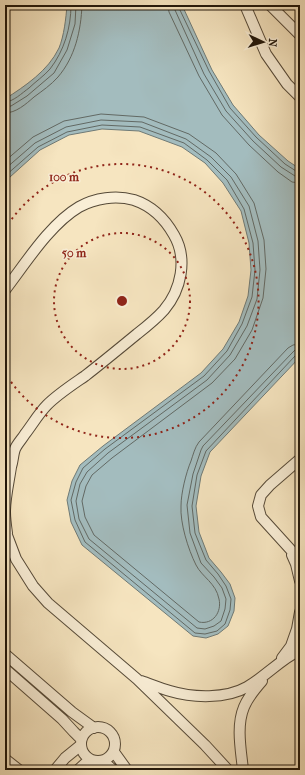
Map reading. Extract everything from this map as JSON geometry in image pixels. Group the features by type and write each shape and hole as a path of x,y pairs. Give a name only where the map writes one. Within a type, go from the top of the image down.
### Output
{"street":[{"path":"245,5 266,54 287,84 300,97"},
{"path":"270,5 300,35"},
{"path":"5,290 43,241 61,221 79,207 95,200 113,197 127,198 142,203 167,223 176,237 181,251 182,268 179,284 174,296 164,311 124,345 46,406 15,449 5,460"},
{"path":"15,449 6,501 6,532 16,559 33,586 48,603 137,679 205,745 228,770"},
{"path":"300,459 270,485 261,495 258,506 261,517 300,560"},
{"path":"288,548 296,564 300,581"},
{"path":"242,770 240,721 244,707 254,690 291,646 300,612"},
{"path":"137,679 171,692 189,695 219,695 232,693 247,687 300,650"},
{"path":"5,654 72,712 94,728"},
{"path":"5,669 62,719 81,742 82,751 89,760 94,762 106,760 114,752 115,741 113,736 104,728 99,727 88,730 84,734 81,742 55,770"},
{"path":"114,752 127,770"},
{"path":"5,759 19,770"},
{"path":"78,770 89,760"},
{"path":"103,761 113,770"}],"water":[{"path":"67,5 182,5 212,70 233,105 259,135 288,161 300,169 300,357 210,452 201,476 196,506 199,532 209,558 230,584 235,598 234,611 228,626 218,634 206,638 193,636 82,545 71,522 67,500 72,481 80,465 103,446 201,373 223,349 239,322 248,296 251,270 249,243 241,211 223,183 205,163 182,147 139,131 102,129 69,135 40,150 5,183 5,99 20,89 49,64 59,48"}]}
